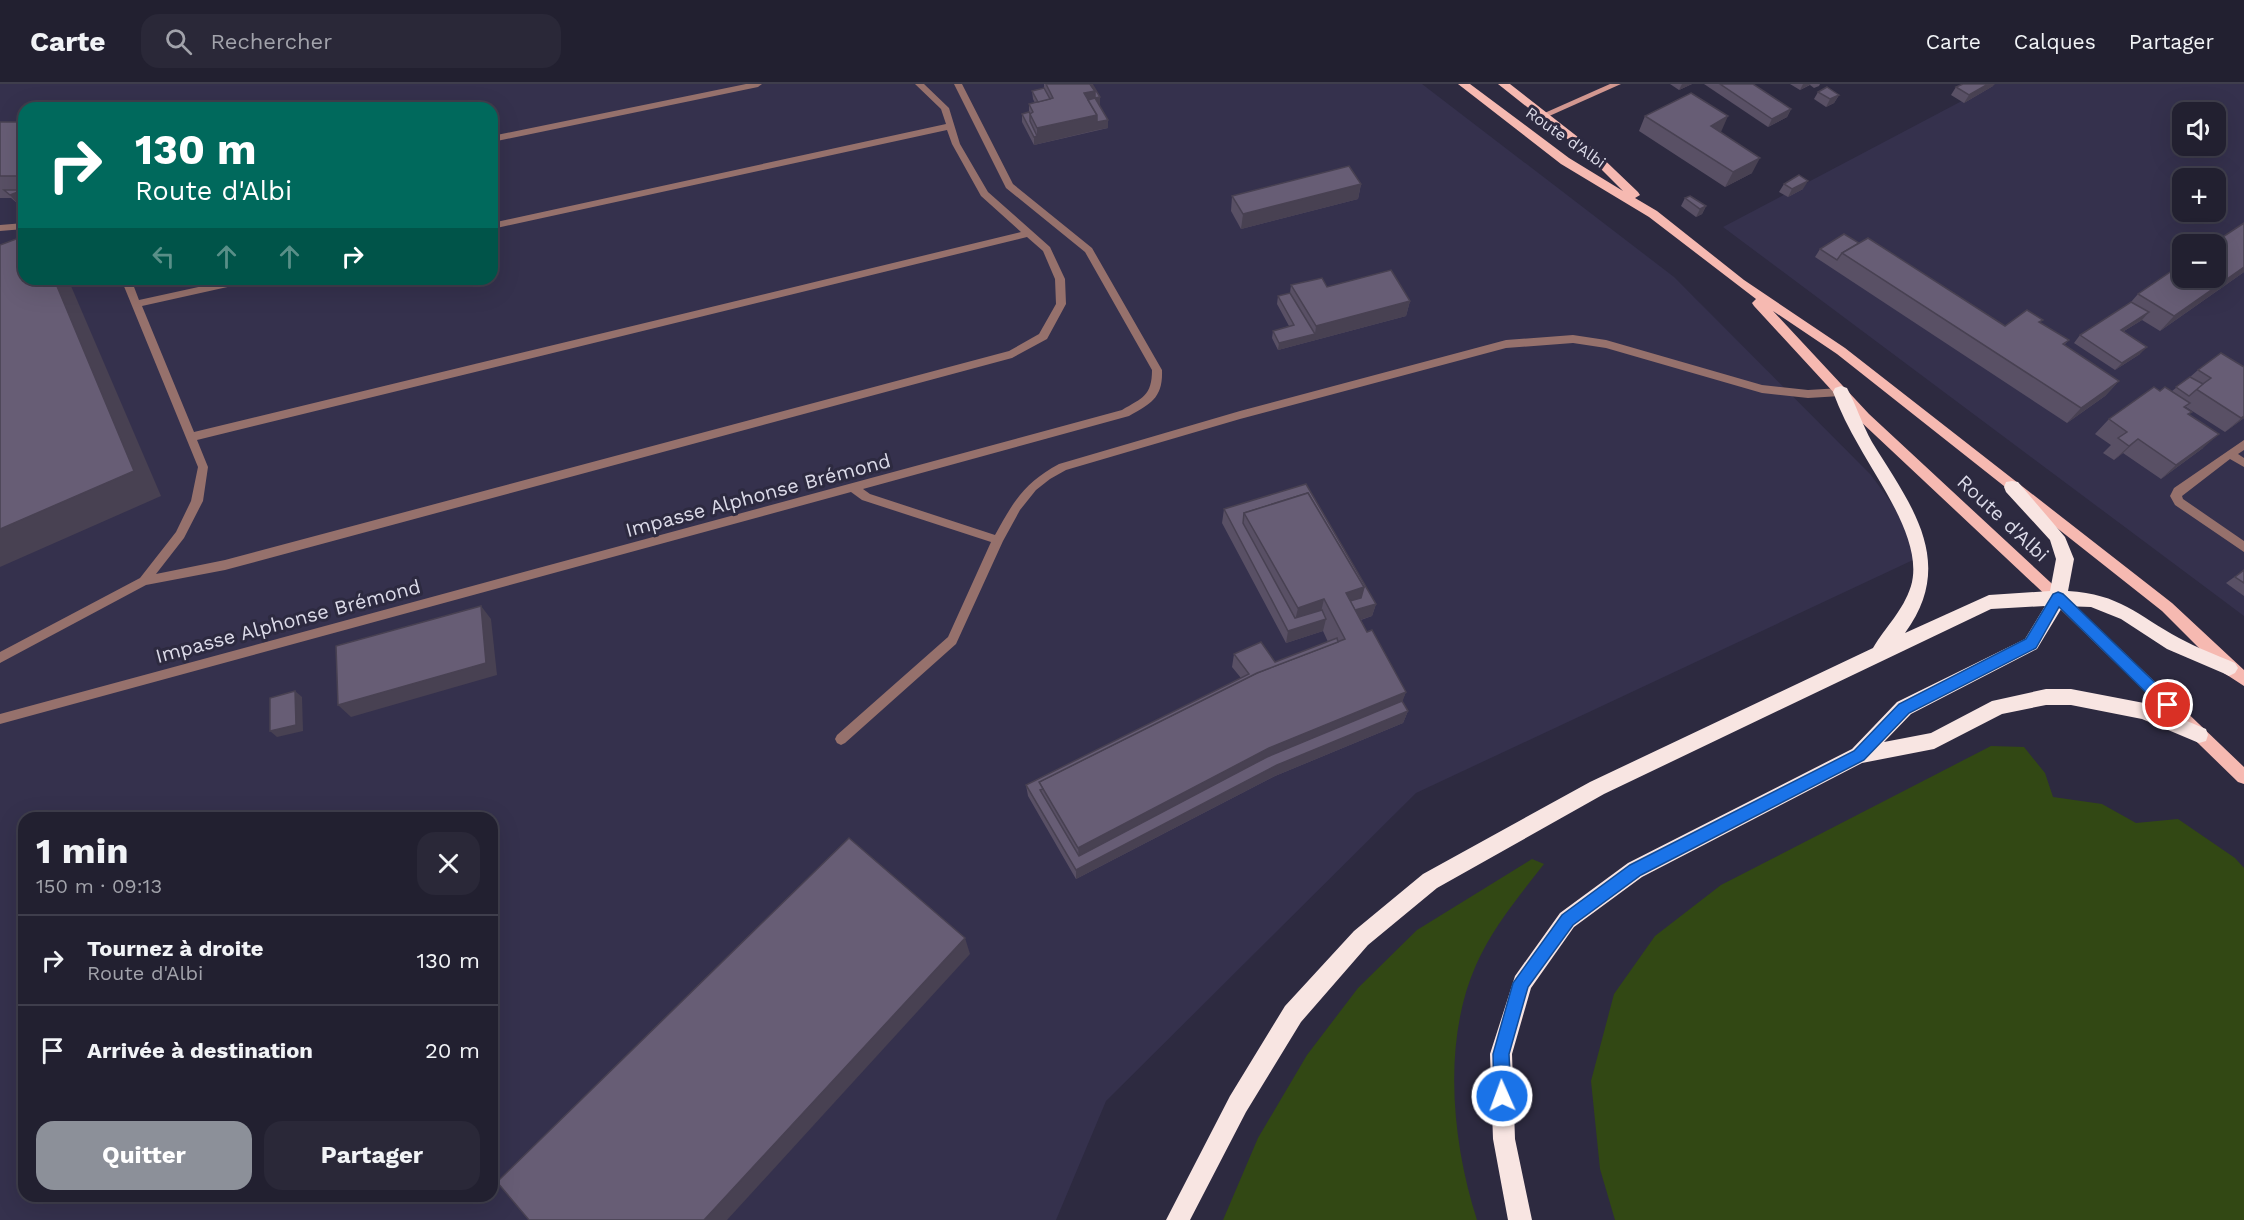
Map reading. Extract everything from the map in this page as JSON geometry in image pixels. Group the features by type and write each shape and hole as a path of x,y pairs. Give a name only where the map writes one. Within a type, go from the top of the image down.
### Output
{"highway":[{"path":"1841,392 1846,411 1885,472 1915,533 1921,569 1912,609 1880,653"},
{"path":"1859,755 1904,708 2031,644 2058,598 2065,559 2057,537 2012,487"},
{"path":"1178,1220 1238,1104 1293,1014 1361,938 1430,881 1597,788 1989,602 2058,598 2092,600 2127,614 2174,644 2229,668"},
{"path":"1520,1220 1504,1138 1501,1054 1521,983 1568,920 1635,870 1859,755 1934,741 1999,707 2046,697 2071,697 2144,711 2199,735"}],"main road":[{"name":"Route d'Albi","path":"1463,84 1565,161 1653,214"},
{"name":"Route d'Albi","path":"1503,84 1588,150 1653,214 1740,283 1841,351 2167,607 2229,668 2244,679"},
{"name":"Route d'Albi","path":"1740,283 1864,417 2058,598 2244,777"}],"street":[{"path":"1544,115 1617,84"}],"lane":[{"path":"498,139 758,84"},
{"path":"0,658 144,581 225,565 1012,354 1043,336 1061,304 1060,279 1047,249 984,194 956,144 945,108 919,84"},
{"name":"Impasse Alphonse Brémond","path":"0,719 357,620 853,489 1125,413 1149,399 1158,385 1157,370 1089,250 1009,186 958,84"},
{"path":"498,225 951,126"},
{"path":"0,228 18,226"},
{"path":"191,437 1029,233"},
{"path":"128,285 203,467 197,501 180,535 144,581"},
{"path":"136,304 223,285"},
{"path":"841,739 952,640 998,540 1016,507 1032,487 1063,467 1240,415 1506,344 1573,339 1606,344 1762,390 1808,394 1841,392"},
{"path":"2244,444 2178,491 2176,496 2179,502 2244,548"},
{"path":"2230,454 2244,464"},
{"path":"853,489 866,497 998,540"}],"shaded area":[{"path":"0,84 1422,84 1674,277 1871,475 1928,553 1416,793 1106,1101 1056,1220 0,1220"},
{"path":"1994,84 2244,84 2244,616 1723,227"}],"green space":[{"path":"1991,746 2024,747 2045,773 2053,797 2102,804 2136,823 2178,819 2235,858 2244,868 2244,1220 1615,1220 1600,1169 1591,1081 1614,994 1655,936 1721,885"},
{"path":"1532,859 1544,864 1507,912 1483,951 1465,995 1458,1026 1454,1092 1457,1125 1468,1190 1477,1220 1223,1220 1258,1138 1307,1055 1358,988 1417,930"}],"building":[{"path":"1046,84 1090,84 1095,91 1084,93 1097,115 1037,128 1030,114 1033,112 1029,104 1053,98"},
{"path":"1090,84 1100,97 1095,98 1095,91"},
{"path":"1720,84 1753,84 1791,109 1772,119"},
{"path":"1963,84 1988,84 1969,95 1956,87"},
{"path":"1827,87 1839,95 1830,99 1818,92"},
{"path":"1044,88 1050,99 1038,102 1032,91"},
{"path":"1691,93 1728,116 1711,126 1760,158 1733,172 1645,116"},
{"path":"1095,98 1108,120 1097,122 1097,115 1088,100"},
{"path":"1029,112 1030,121 1037,136 1034,137 1022,114"},
{"path":"0,122 18,122 18,176 0,176"},
{"path":"1349,166 1361,184 1243,214 1232,196"},
{"path":"1799,175 1808,181 1792,189 1784,184"},
{"path":"4,190 18,190 18,192 10,195"},
{"path":"1690,196 1706,206 1700,209 1685,198"},
{"path":"2244,223 2244,267 2226,280 2226,235"},
{"path":"1844,234 1859,243 1842,253 1837,260 1820,249"},
{"path":"18,238 18,285 56,285 134,471 0,529 0,245"},
{"path":"1868,238 2005,326 2027,310 2043,320 2039,322 2069,340 2063,344 2119,381 2081,408 1842,253"},
{"path":"1391,270 1410,301 1316,326 1291,285 1322,278 1327,287"},
{"path":"2172,271 2172,288 2214,288 2174,316 2138,294"},
{"path":"1290,293 1315,334 1279,343 1273,331 1294,325 1278,296"},
{"path":"2131,302 2149,312 2121,330 2147,347 2122,363 2080,335"},
{"path":"2221,353 2244,367 2244,416 2241,418 2196,389 2211,378 2198,370"},
{"path":"2190,377 2203,384 2189,396 2176,387"},
{"path":"2154,387 2160,391 2165,387 2190,403 2184,407 2192,412 2188,414 2219,434 2176,465 2138,439 2129,446 2118,438 2127,432 2109,419"},
{"path":"1306,484 1376,604 1355,610 1350,601 1361,598 1364,587 1308,493 1244,513 1243,523 1295,618 1322,610 1326,619 1288,631 1224,509"},
{"path":"1308,493 1364,587 1346,593 1367,632 1372,630 1406,692 1269,748 1078,848 1039,782 1257,673 1345,639 1324,599 1298,608 1244,513"},
{"path":"2244,570 2244,583 2235,577"},
{"path":"481,606 486,663 338,705 336,646"},
{"path":"1337,638 1338,642 1257,673 1039,782 1043,789 1040,790 1079,856 1267,757 1402,701 1408,711 1277,765 1076,870 1026,785 1249,674 1234,654 1261,642 1275,662"},
{"path":"295,691 296,725 270,731 270,698"},
{"path":"849,838 965,938 704,1220 529,1220 498,1181"}],"route":[{"path":"1502,1096 1501,1054 1521,983 1568,920 1635,870 1859,755 1904,708 2031,644 2058,598 2168,705"}]}
